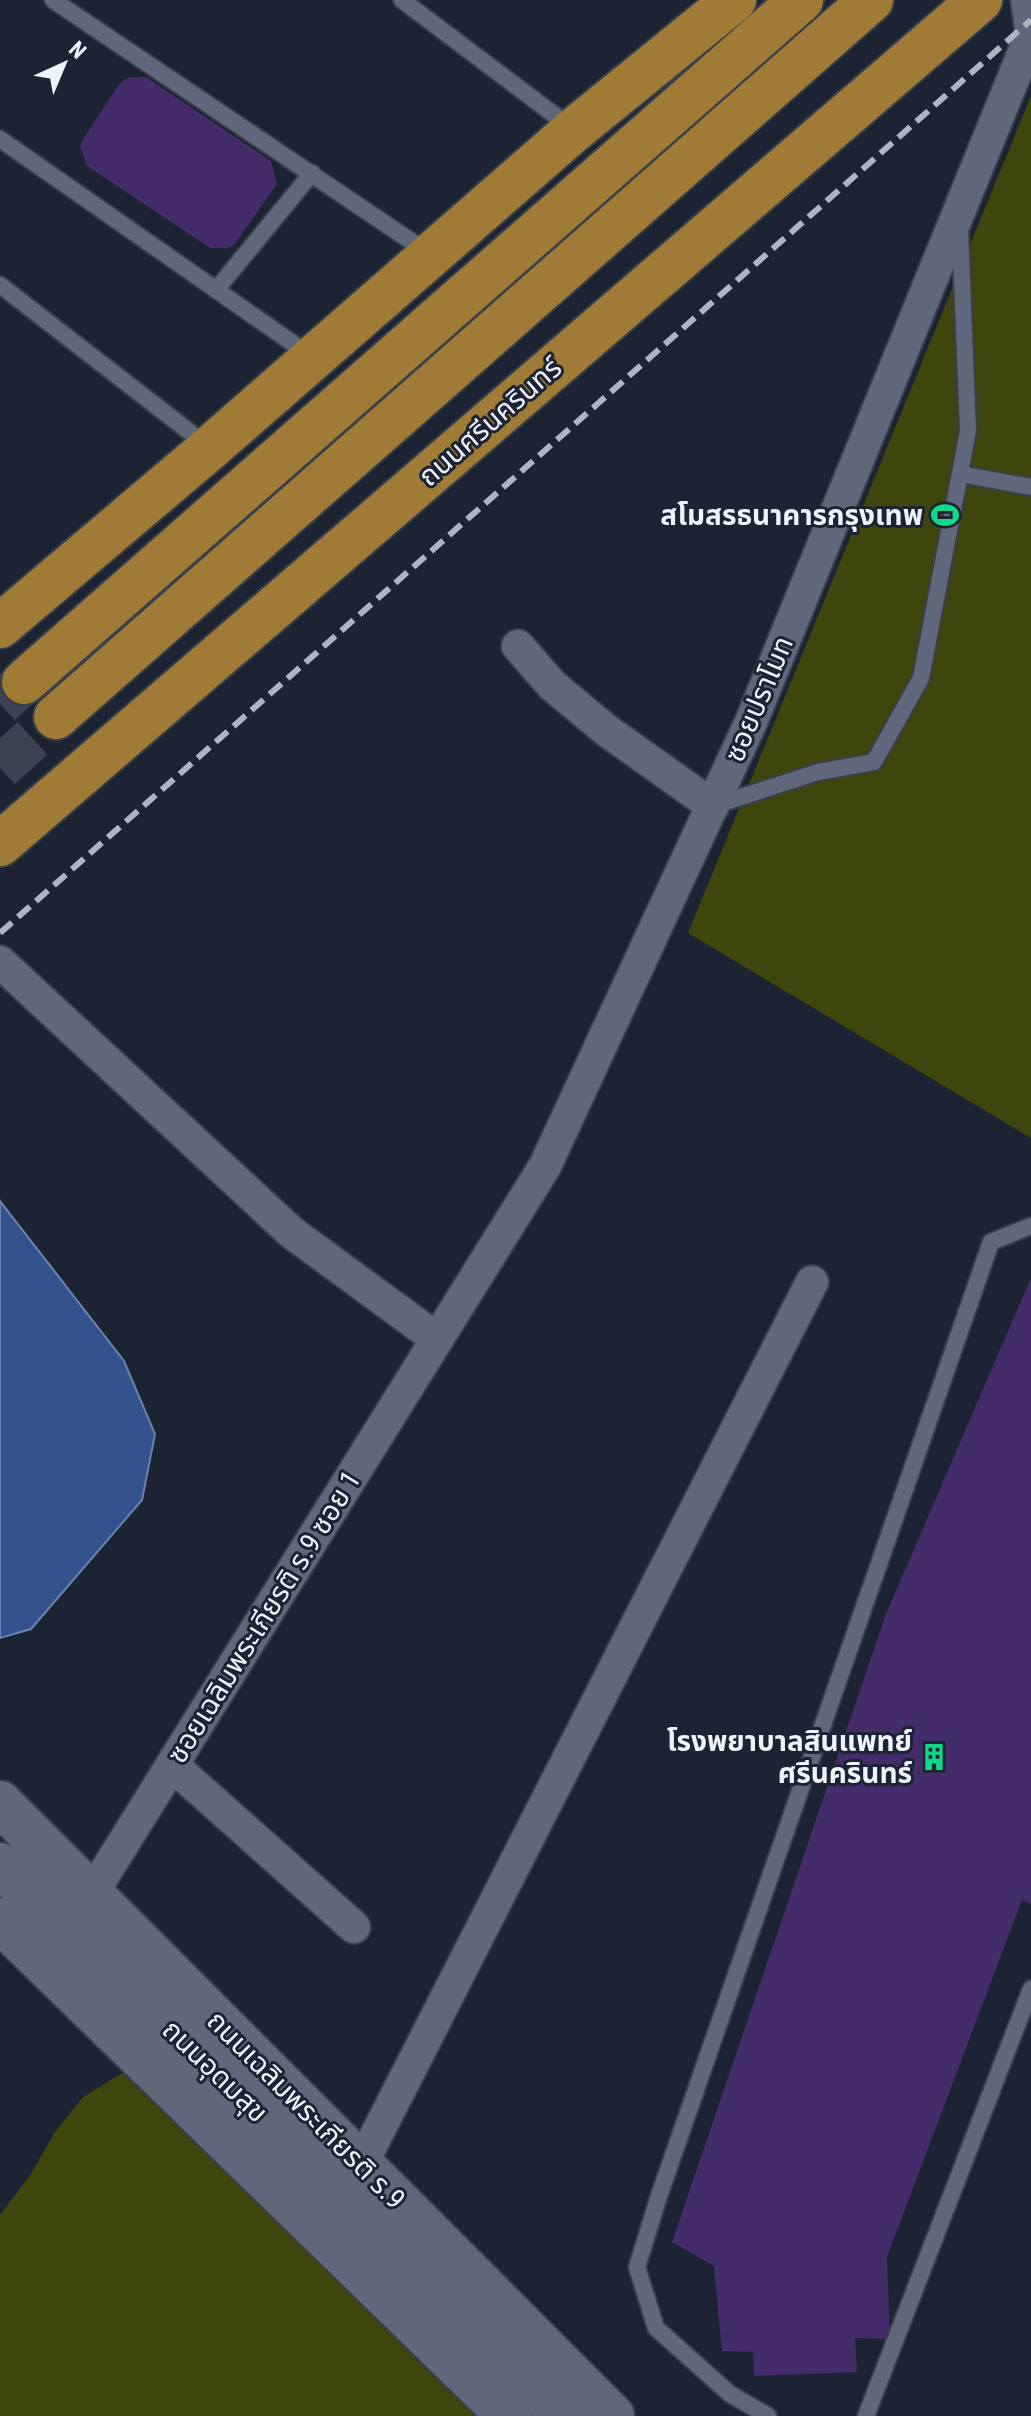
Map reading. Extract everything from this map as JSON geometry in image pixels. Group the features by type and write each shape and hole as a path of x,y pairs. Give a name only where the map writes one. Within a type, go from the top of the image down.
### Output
{"main road":[{"path":"1,622 210,448 574,130 734,0"},
{"path":"24,682 801,0"},
{"path":"56,717 871,0"},
{"name":"ถนนศรีนครินทร์","path":"0,844 980,0"},
{"name":"ถนนเฉลิมพระเกียรติ ร.9","path":"0,1803 612,2416"},
{"name":"ถนนอุดมสุข","path":"0,1865 328,2179 563,2416"},
{"path":"0,1920 509,2416"}],"street":[{"name":"ซอยปราโมท","path":"437,1339 545,1166 751,722 1031,32 1027,0"},
{"path":"518,646 552,685 584,712 713,806"},
{"path":"0,962 291,1232 437,1339"},
{"path":"361,2165 812,1282"},
{"name":"ซอยเฉลิมพระเกียรติ ร.9 ซอย 1","path":"91,1895 437,1339"},
{"path":"172,1765 354,1927"}],"lane":[{"path":"53,0 431,254"},
{"path":"402,0 574,130"},
{"path":"0,139 312,357"},
{"path":"216,290 312,173"},
{"path":"713,806 818,772 874,762 921,678 968,431 959,212"},
{"path":"0,285 210,448"},
{"path":"960,474 1031,487"},
{"path":"768,2416 730,2394 656,2328 637,2267 991,1242 1031,1226"},
{"path":"866,2416 1031,1989"}],"green space":[{"name":"สโมสรธนาคารกรุงเทพ","path":"1031,96 1031,1138 688,933"},
{"path":"127,2070 477,2416 0,2416 0,2215 31,2174 55,2132 83,2097"}],"water":[{"path":"0,1201 124,1361 155,1434 142,1500 31,1629 0,1638"}],"building":[{"path":"129,77 146,77 271,161 277,184 234,245 210,248 87,166 80,146 83,139 119,84"},
{"name":"โรงพยาบาลสินแพทย์ ศรีนครินทร์","path":"1031,1278 1031,1904 1022,1900 887,2257 890,2339 855,2338 857,2372 754,2376 753,2352 722,2351 714,2266 672,2242 886,1614"}],"tunnel":[{"path":"0,704 24,682"},
{"path":"0,768 56,717"}],"railway":[{"path":"0,933 1031,20"}],"place":[{"name":"สโมสรธนาคารกรุงเทพ","path":"945,515"},
{"name":"โรงพยาบาลสินแพทย์ ศรีนครินทร์","path":"934,1757"}]}
